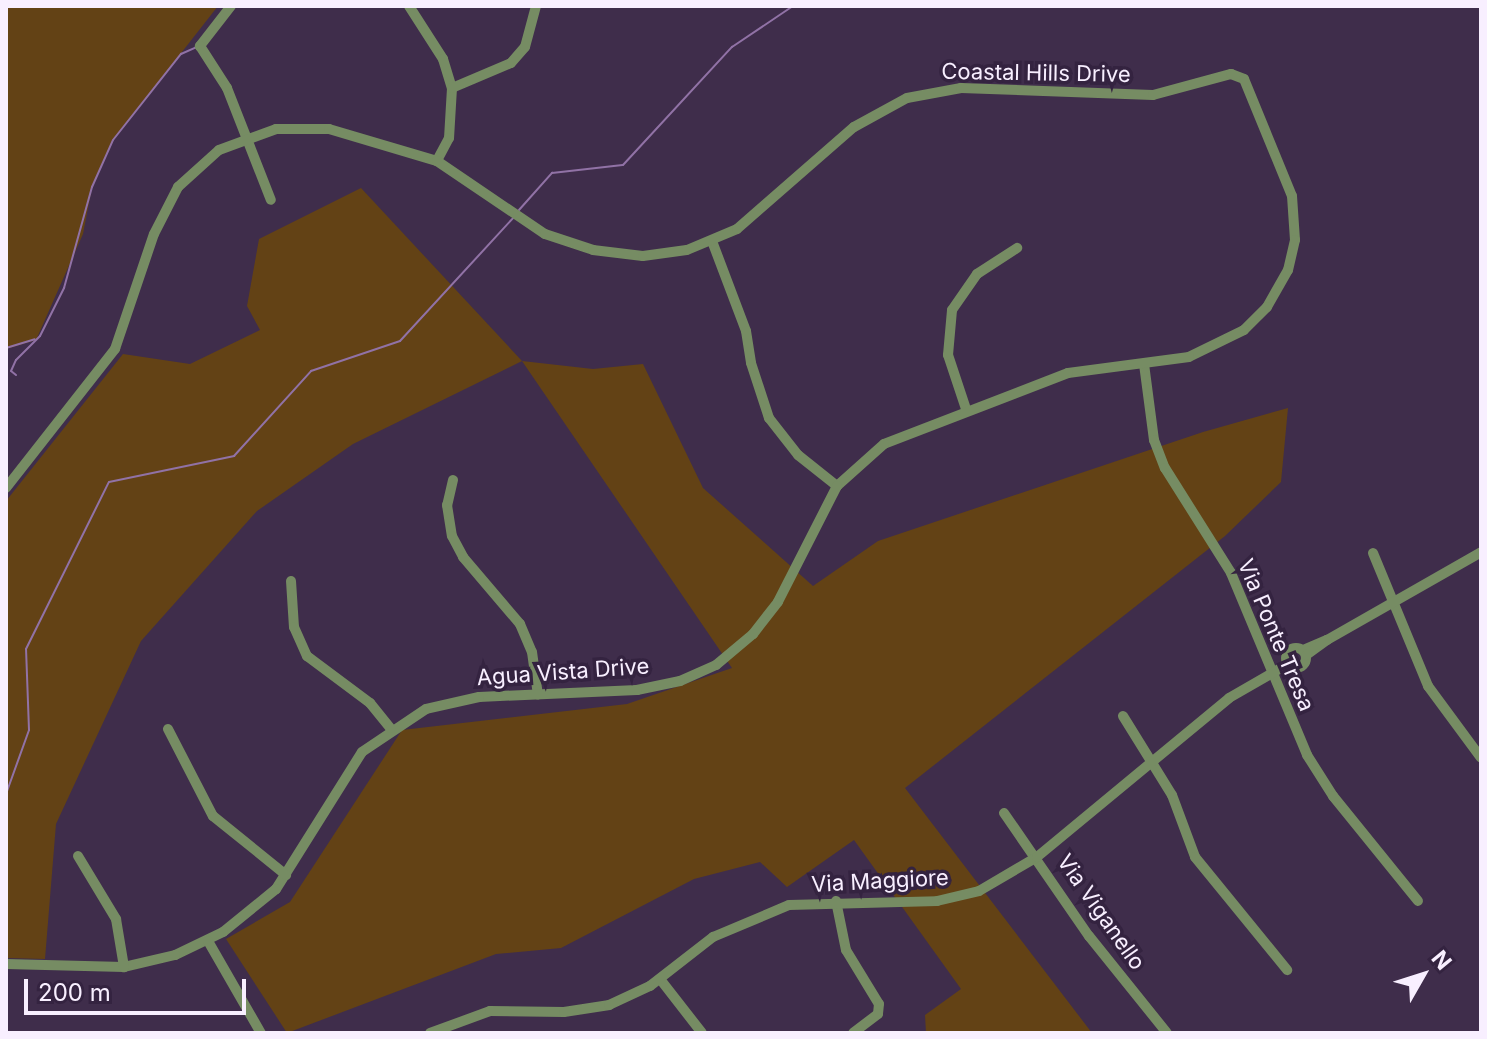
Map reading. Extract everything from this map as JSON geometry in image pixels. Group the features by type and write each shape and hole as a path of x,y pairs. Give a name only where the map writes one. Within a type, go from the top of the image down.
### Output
{"street":[{"path":"231,6 200,46 227,88 271,200"},
{"path":"409,6 443,59 452,88 449,138 437,161"},
{"path":"452,88 504,70 525,47 536,6"},
{"name":"Coastal Hills Drive","path":"6,488 115,349 171,196 201,162 247,136 302,126 329,129 437,161 471,180 529,225 574,246 643,256 712,241 765,210 863,120 907,98 961,88 1153,95 1239,75"},
{"name":"Agua Vista Drive","path":"6,964 124,967 208,941 251,913 286,875 350,766 390,728 451,701 637,690 680,681 716,665 745,642 778,602 837,486 893,438 1068,373 1201,354 1234,338 1267,307 1292,258 1292,196 1239,75"},
{"path":"712,241 746,331 751,363 769,418 798,455 837,486"},
{"path":"966,409 948,355 950,319 971,280 1017,248"},
{"name":"Via Ponte Tresa","path":"1144,364 1154,440 1165,468 1231,573 1271,675 1326,786 1418,901"},
{"path":"453,480 447,505 452,536 463,557 520,624 532,652 538,695"},
{"path":"1391,601 1481,552"},
{"path":"1373,553 1428,686 1481,758"},
{"path":"291,581 294,627 307,656 370,703 390,728"},
{"name":"Via Maggiore","path":"430,1033 490,1011 597,1008 629,998 660,979 713,937 743,921 789,905 958,898 989,886 1037,857 1229,698 1288,664 1299,668 1304,653 1391,601"},
{"path":"1123,716 1172,795 1195,857 1287,970"},
{"path":"168,729 213,816 286,875"},
{"name":"Via Viganello","path":"1004,813 1089,936 1167,1033"},
{"path":"78,856 116,919 124,967"},
{"path":"836,901 846,950 879,1004 878,1014 853,1033"},
{"path":"208,941 261,1033"},
{"path":"660,979 702,1033"}],"shaded area":[{"path":"6,6 218,6 113,140 92,187 83,234 36,340 6,349"},
{"path":"361,188 522,361 353,444 257,511 141,641 56,824 45,959 6,958 6,501 123,354 190,364 260,330 247,306 259,239"},
{"path":"522,361 593,369 643,364 703,488 813,586 878,541 1203,432 1288,408 1281,482 1225,536 905,788 1092,1033 926,1033 925,1015 961,989 854,840 787,887 760,862 694,879 561,948 496,954 287,1033 226,939 290,902 402,730 627,704 732,668"}],"waterway":[{"path":"519,210 552,173 623,165 732,47 793,6"},
{"path":"16,375 11,371 16,360 40,336 64,288 92,187 113,140 181,54 197,47"},
{"path":"6,794 29,730 26,649 109,482 234,456 311,371 400,341 513,218"},
{"path":"6,348 35,339"}]}
